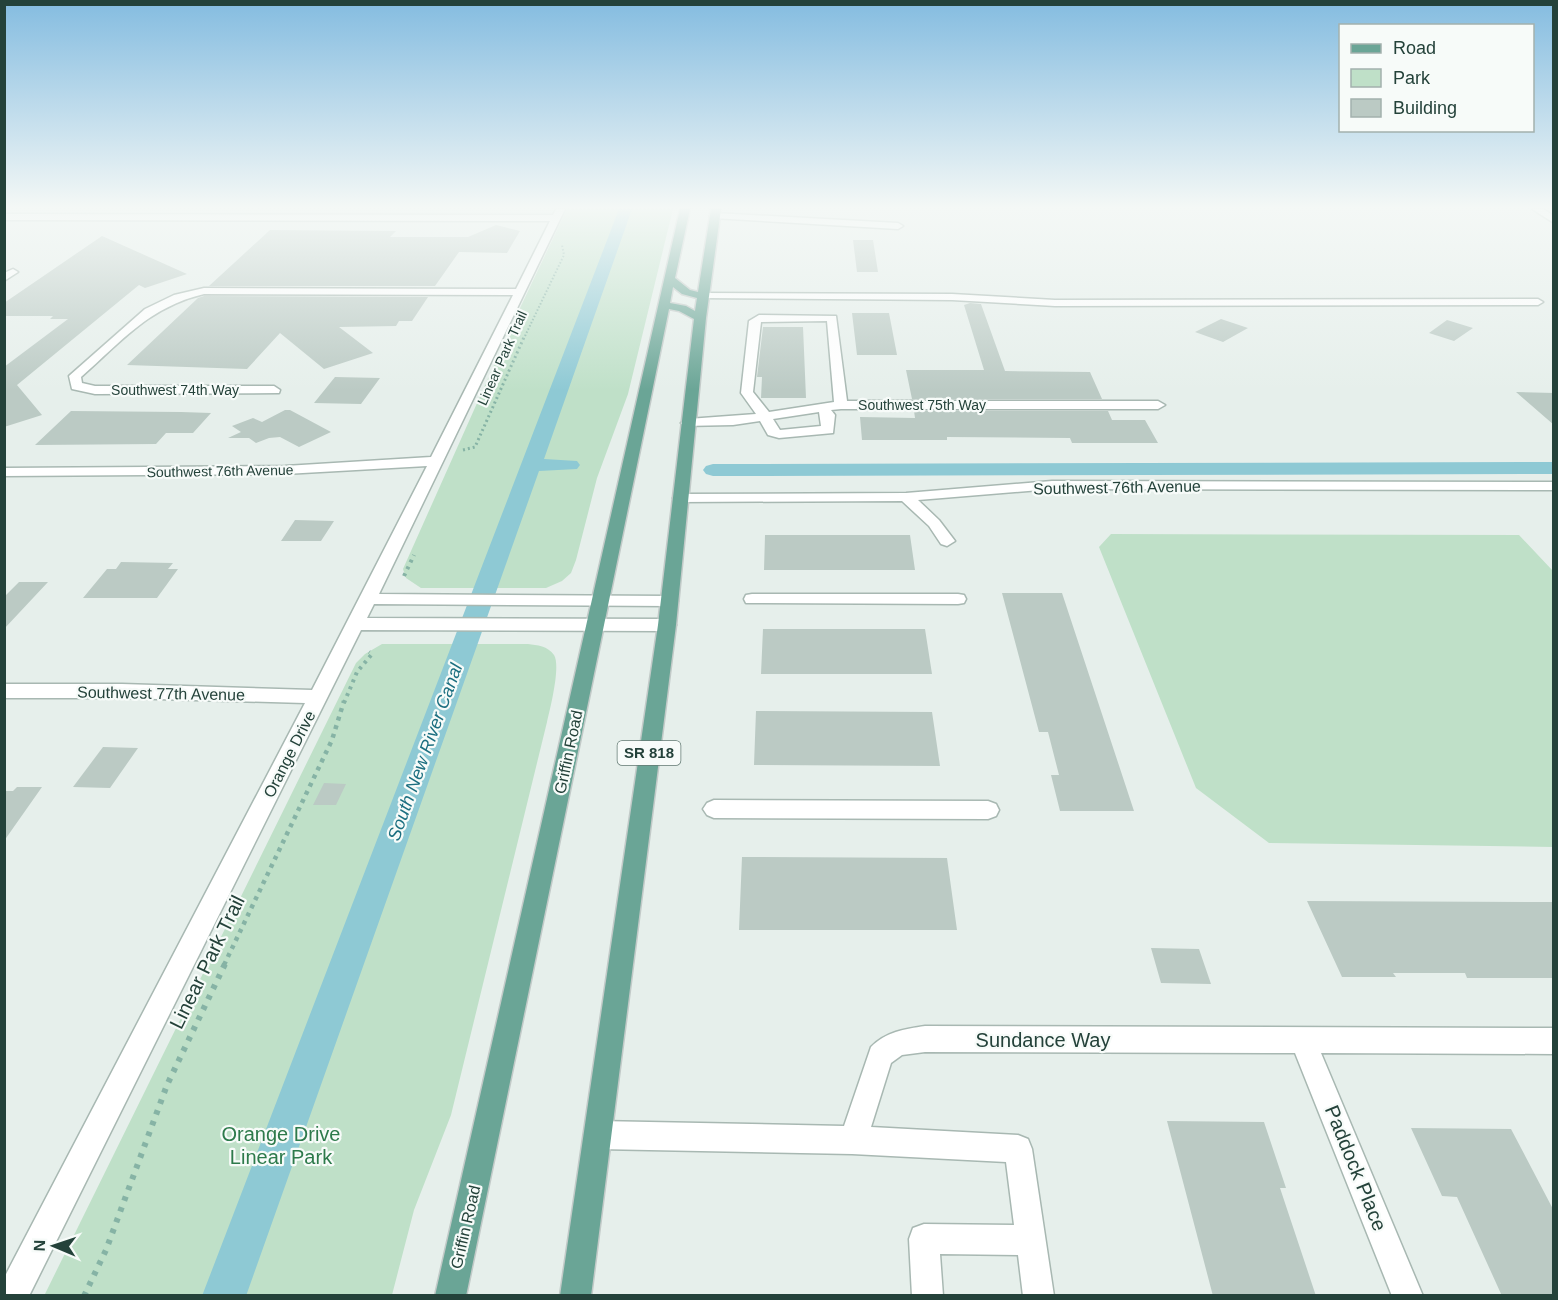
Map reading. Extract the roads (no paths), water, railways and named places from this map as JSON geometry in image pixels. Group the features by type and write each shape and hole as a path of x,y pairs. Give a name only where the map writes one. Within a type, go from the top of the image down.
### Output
{"main road":[{"name":"Griffin Road","path":"450,1296 672,270"},
{"name":"SR 818","path":"575,1296 667,626 707,270"},
{"path":"670,279 686,292 703,296"},
{"path":"665,305 682,308 700,318"}],"street":[{"name":"Orange Drive","path":"12,1296 368,599 530,270"},
{"name":"Southwest 74th Way","path":"274,390 95,390 76,386 75,376 148,311 178,297 204,291 518,292"},
{"path":"703,296 952,297 1055,303 1538,302"},
{"path":"824,409 828,414 828,430 780,434 772,432 765,416 747,393 755,321 759,318 832,318 841,405"},
{"name":"Southwest 75th Way","path":"688,423 733,421 841,405 1158,405"},
{"name":"Southwest 76th Avenue","path":"4,472 273,470 436,461"},
{"name":"Southwest 76th Avenue","path":"680,498 906,497 1052,486 1554,486"},
{"path":"906,497 934,523 947,541"},
{"path":"368,599 669,601"},
{"path":"752,599 958,599"},
{"path":"355,624 667,626"},
{"name":"Southwest 77th Avenue","path":"4,691 122,691 318,697"},
{"path":"714,809 988,810"},
{"name":"Sundance Way","path":"852,1140 868,1099 880,1056 889,1047 901,1042 925,1039 1554,1041"},
{"name":"Paddock Place","path":"1303,1040 1408,1296"},
{"path":"598,1135 852,1140 1018,1149 1039,1296"},
{"path":"928,1296 924,1239 1031,1240"}],"waterway":[{"name":"South New River Canal","path":"531,465 604,270"},
{"name":"South New River Canal","path":"224,1296 531,465"},
{"path":"531,465 570,465"},
{"path":"713,470 1554,468"}],"park label":[{"name":"Orange Drive Linear Park","path":"281,1146"}]}
